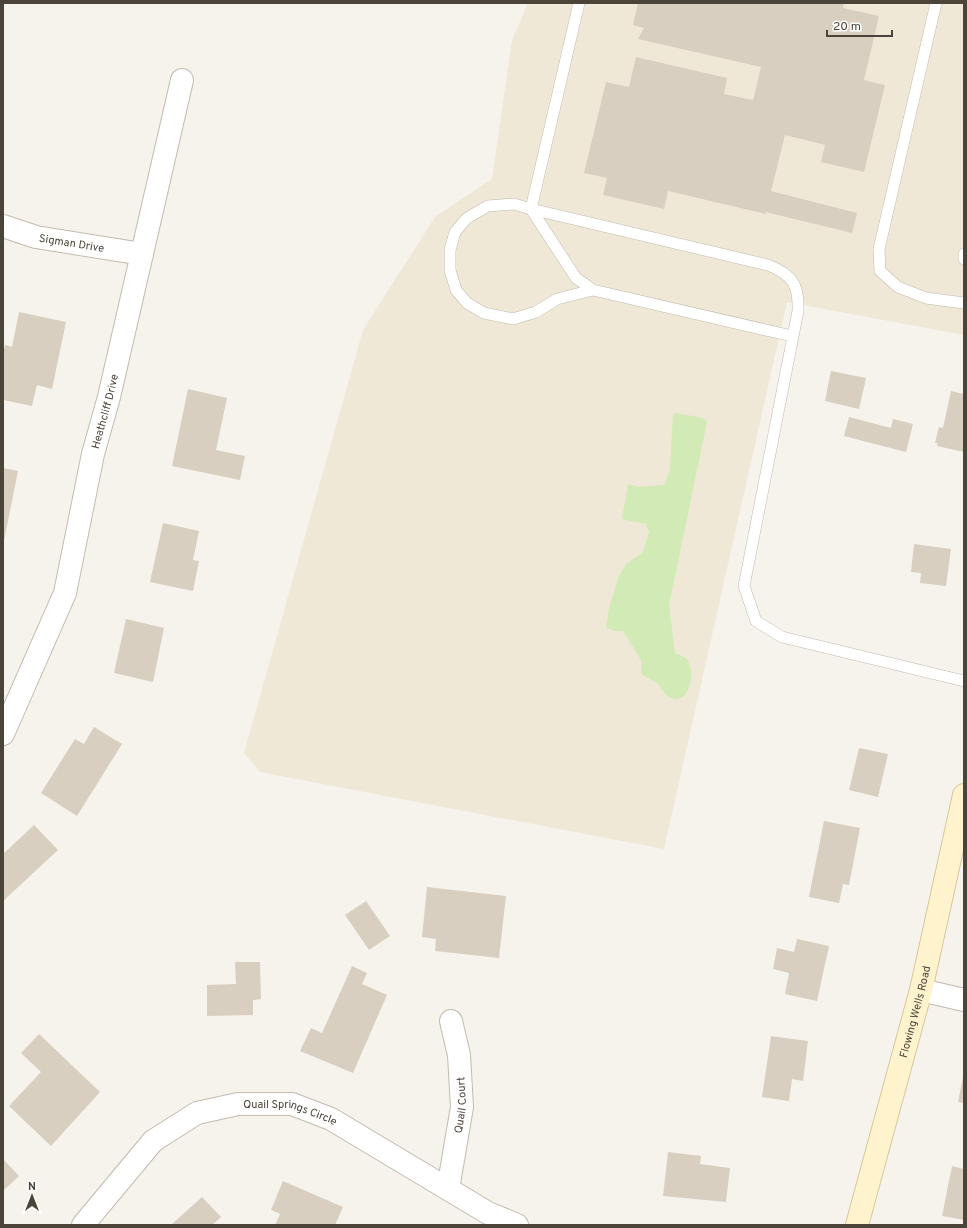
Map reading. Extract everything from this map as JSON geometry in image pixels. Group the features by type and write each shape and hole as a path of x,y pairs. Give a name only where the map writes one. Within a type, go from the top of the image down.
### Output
{"main road":[{"name":"Flowing Wells Road","path":"857,1225 921,990 964,795"}],"street":[{"name":"Heathcliff Drive","path":"3,734 65,592 93,454 109,397 182,80"},
{"name":"Sigman Drive","path":"3,226 36,237 142,254"},
{"path":"921,990 964,1000"},
{"name":"Quail Court","path":"448,1190 462,1107 459,1056 451,1021"},
{"name":"Quail Springs Circle","path":"83,1225 153,1141 197,1113 238,1104 292,1104 331,1119 488,1213 517,1225"}],"lane":[{"path":"579,3 531,209 576,278 593,290 792,336"},
{"path":"936,3 879,249 880,271 898,287 926,298 964,303"},
{"path":"593,290 557,299 536,312 513,319 484,314 467,303 456,290 450,270 450,250 454,232 467,218 488,206 514,204 768,265 780,270 792,279 799,294 798,311 744,586 756,620 782,637 964,681"},
{"path":"964,254 964,259"}],"shaded area":[{"path":"528,3 964,3 964,335 787,302 664,849 260,772 244,753 363,330 435,217 492,179 512,40"}],"green space":[{"path":"676,413 703,418 707,422 669,605 675,653 686,658 691,671 690,686 687,693 676,699 667,696 657,683 641,673 641,660 623,631 614,631 606,627 609,608 619,576 626,564 643,552 649,532 646,524 622,519 628,484 638,487 664,485 670,470 673,414"}],"building":[{"path":"638,3 844,3 843,8 879,16 864,80 885,85 864,172 821,162 825,145 785,135 771,191 857,213 852,233 766,212 766,214 668,191 664,209 603,195 607,178 584,173 606,82 629,87 636,57 727,78 724,94 753,100 761,67 638,39 644,28 633,25"},
{"path":"19,312 66,322 52,389 37,385 32,406 3,400 3,353 5,345 12,347"},
{"path":"831,371 866,378 859,409 825,401"},
{"path":"188,389 227,398 216,450 245,456 240,480 172,466"},
{"path":"951,391 964,394 964,452 937,446 938,443 935,443 939,427 943,428"},
{"path":"849,417 891,428 893,419 913,424 906,452 844,436"},
{"path":"3,468 18,471 4,541 3,541"},
{"path":"163,523 199,531 193,560 199,561 193,591 150,582"},
{"path":"914,544 951,549 946,586 920,583 921,573 911,572"},
{"path":"126,619 164,628 153,682 114,673"},
{"path":"94,727 122,744 77,816 41,793 75,739 84,744"},
{"path":"859,748 888,754 878,797 849,790"},
{"path":"824,821 860,828 849,885 843,884 839,903 809,897"},
{"path":"34,825 58,850 3,901 3,854"},
{"path":"427,887 506,896 499,958 435,951 436,939 422,937"},
{"path":"366,901 390,936 369,950 345,915"},
{"path":"797,939 829,946 817,1001 785,994 789,973 773,969 777,948 794,952"},
{"path":"235,962 260,962 261,999 253,1000 253,1015 207,1016 207,985 236,984"},
{"path":"352,966 367,973 362,984 387,995 353,1073 300,1051 311,1028 322,1033"},
{"path":"39,1034 100,1092 51,1146 9,1106 41,1072 21,1053"},
{"path":"771,1036 808,1041 803,1081 792,1079 789,1101 762,1097"},
{"path":"964,1077 964,1103 958,1102"},
{"path":"668,1152 701,1156 700,1164 730,1168 726,1202 663,1196"},
{"path":"3,1159 19,1176 3,1191"},
{"path":"952,1166 964,1169 964,1220 942,1216"},
{"path":"283,1181 343,1207 335,1225 275,1225 280,1214 271,1210"},
{"path":"202,1197 221,1217 212,1225 171,1225"}]}
